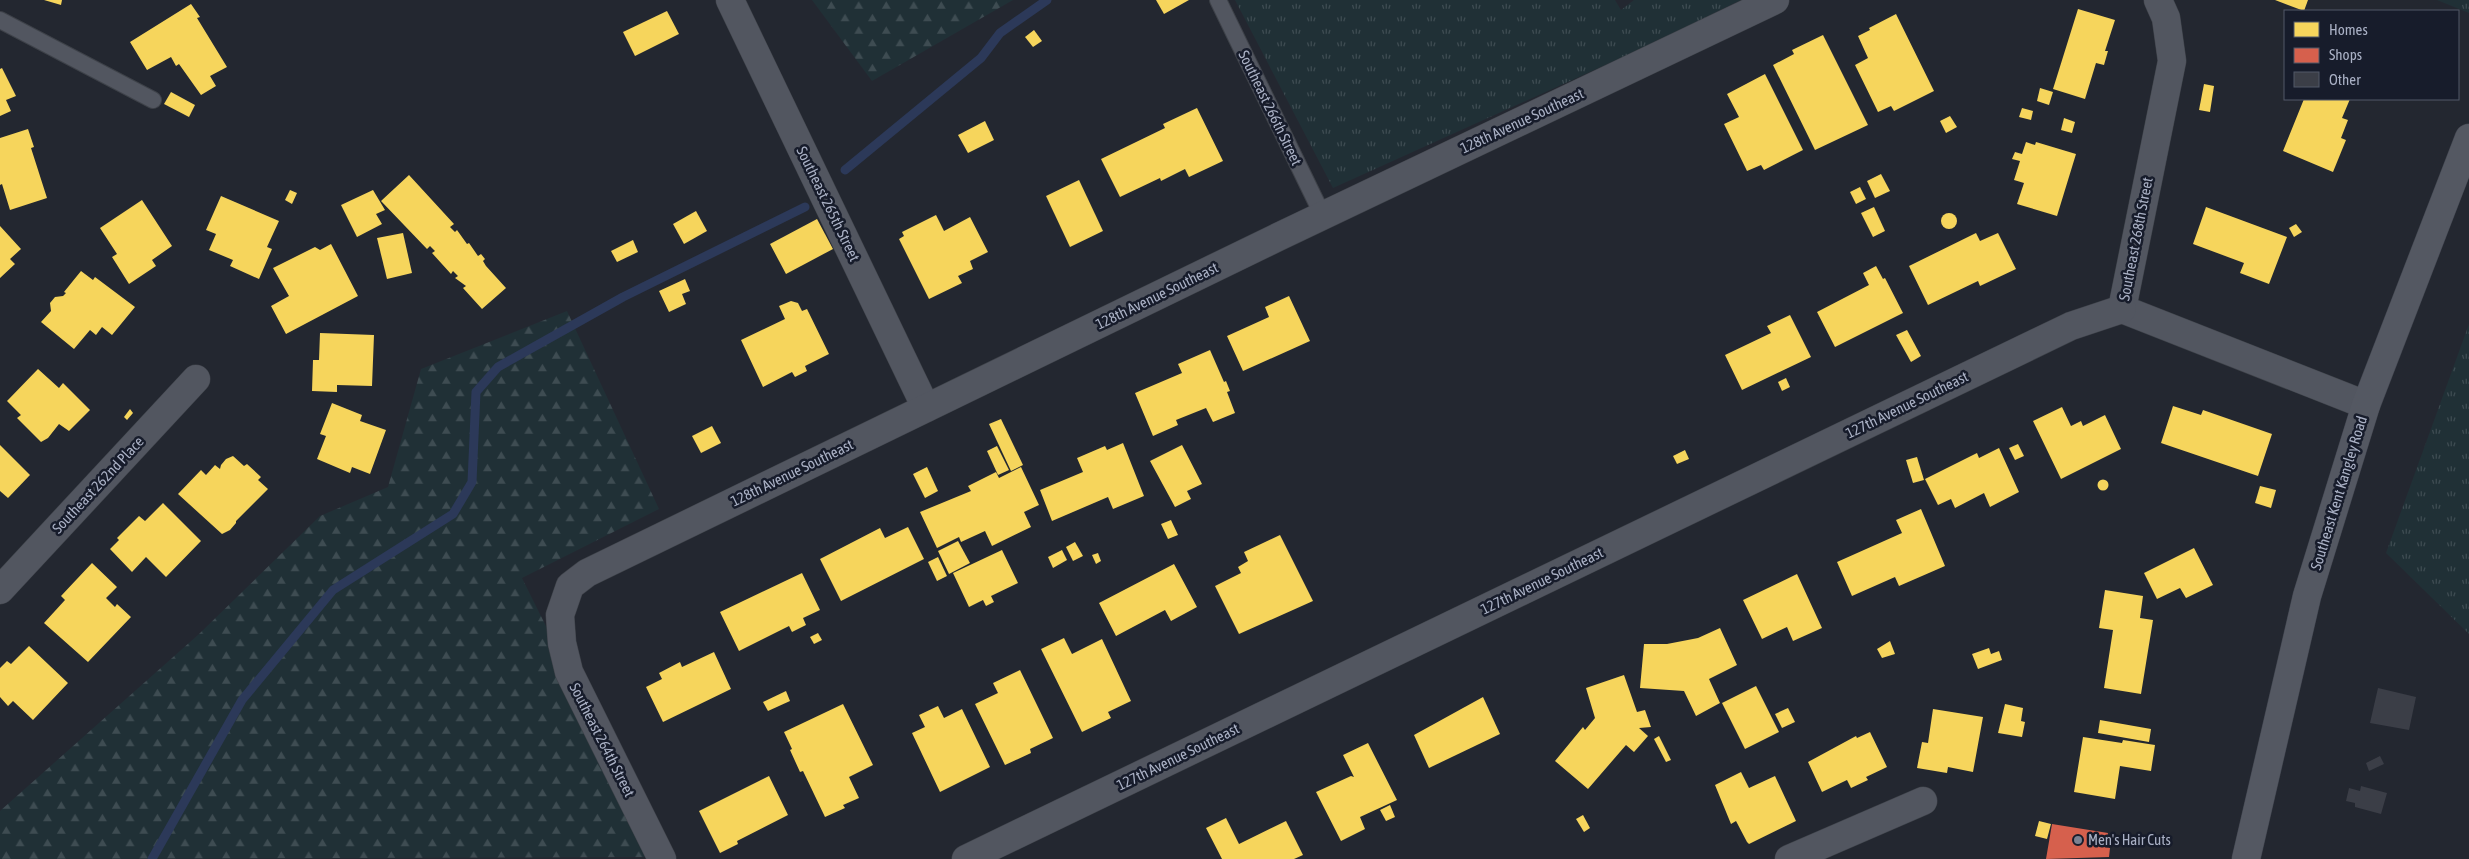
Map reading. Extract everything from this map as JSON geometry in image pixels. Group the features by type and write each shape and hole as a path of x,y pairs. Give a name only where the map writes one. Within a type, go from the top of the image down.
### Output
{"main road":[{"name":"Southeast Kent Kangley Road","path":"2246,859 2307,596 2366,404 2469,138"}],"street":[{"name":"Southeast 265th Street","path":"730,0 926,408"},
{"name":"128th Avenue Southeast","path":"560,615 570,586 587,573 1323,216 1775,0"},
{"name":"Southeast 268th Street","path":"2158,0 2166,18 2172,61 2122,310 2366,404"},
{"name":"127th Avenue Southeast","path":"966,859 2071,326 2122,310"},
{"name":"Southeast 262nd Place","path":"0,590 196,379"},
{"name":"Southeast 264th Street","path":"560,615 562,643 569,672 662,859"},
{"path":"1789,859 1924,801"}],"lane":[{"name":"Southeast 266th Street","path":"1218,0 1323,216"},
{"path":"0,20 154,100"}],"green space":[{"path":"812,0 1013,0 872,81"},
{"path":"1235,0 1615,0 1621,10 1634,0 1741,0 1643,48 1333,188"},
{"path":"2437,0 2469,0 2469,13"},
{"path":"567,311 659,509 522,578 661,857 0,859 0,811 199,634 320,516 388,487 421,369"},
{"path":"2469,324 2469,634 2386,553"}],"building: Homes":[{"path":"44,0 62,0 61,5"},
{"path":"1156,0 1189,0 1164,14"},
{"path":"2275,0 2308,0 2304,10"},
{"path":"191,4 200,17 197,18 227,67 210,76 216,86 201,95 179,64 176,66 171,57 147,70 130,42"},
{"path":"2078,9 2115,20 2105,51 2108,51 2104,65 2096,63 2085,99 2053,89"},
{"path":"667,11 679,34 635,56 623,32"},
{"path":"1896,14 1934,91 1894,111 1891,106 1878,112 1855,65 1868,58 1858,36"},
{"path":"1034,30 1042,41 1033,47 1025,37"},
{"path":"1823,35 1868,125 1815,150 1773,65 1794,54 1792,50"},
{"path":"2,68 16,96 6,100 11,111 0,116 0,69"},
{"path":"1765,74 1803,150 1764,170 1761,165 1747,171 1724,124 1739,117 1727,94"},
{"path":"2204,84 2214,86 2210,112 2199,110"},
{"path":"2040,88 2053,92 2049,105 2037,101"},
{"path":"171,92 195,105 189,117 164,104"},
{"path":"2304,100 2350,100 2342,118 2348,120 2341,138 2346,140 2333,172 2283,151"},
{"path":"1197,108 1223,161 1189,177 1185,169 1161,181 1160,178 1120,197 1101,159 1165,128 1163,124"},
{"path":"2022,108 2033,111 2031,120 2019,117"},
{"path":"1950,116 1957,127 1946,133 1940,121"},
{"path":"2064,118 2075,122 2072,133 2061,130"},
{"path":"985,121 994,140 968,153 958,135"},
{"path":"28,129 34,147 31,148 47,198 10,210 2,184 0,185 0,138"},
{"path":"2026,142 2035,145 2036,142 2076,154 2057,216 2017,204 2024,183 2014,180 2020,161 2012,159 2015,152 2022,154"},
{"path":"1881,174 1890,191 1875,198 1867,181"},
{"path":"409,175 454,224 450,227 455,232 457,230 478,256 481,254 485,259 483,261 486,266 506,288 482,309 463,288 466,286 455,278 458,276 453,271 451,274 432,253 435,251 430,246 427,249 381,201"},
{"path":"1079,180 1103,231 1070,247 1046,196"},
{"path":"1860,187 1866,199 1856,204 1850,192"},
{"path":"290,190 297,193 292,204 285,200"},
{"path":"373,190 385,210 376,214 382,224 357,237 341,205"},
{"path":"221,196 279,221 267,247 272,249 259,279 230,266 233,260 209,250 216,234 206,230"},
{"path":"142,200 172,246 152,260 156,266 129,284 112,257 117,254 100,228"},
{"path":"1874,207 1885,231 1873,237 1861,213"},
{"path":"2206,207 2287,237 2269,284 2240,273 2244,263 2193,244"},
{"path":"696,211 707,231 684,244 673,224"},
{"path":"1949,213 1955,215 1957,221 1955,227 1949,229 1943,227 1941,221 1943,215"},
{"path":"936,215 944,231 970,217 988,252 970,261 973,269 958,276 962,283 929,299 899,239 904,236 902,232"},
{"path":"817,219 833,249 786,274 770,244"},
{"path":"2296,224 2302,232 2294,237 2289,228"},
{"path":"0,226 21,249 10,259 15,264 0,278"},
{"path":"403,233 412,273 387,279 377,238"},
{"path":"1976,233 1980,241 1998,233 2016,269 1980,286 1978,281 1928,305 1909,266"},
{"path":"633,240 638,252 617,262 611,251"},
{"path":"331,244 358,296 286,334 271,306 289,296 273,268 315,247 320,250"},
{"path":"1876,266 1883,279 1885,278 1903,313 1835,347 1817,312 1869,285 1863,273"},
{"path":"81,271 93,280 95,277 135,307 112,335 102,327 96,335 90,330 74,349 41,322 51,311 50,303 55,297 63,296 66,293 64,292"},
{"path":"685,279 690,291 682,294 686,304 669,312 659,291"},
{"path":"1289,296 1310,341 1243,371 1227,336 1269,317 1265,307"},
{"path":"791,301 798,303 802,311 807,309 829,354 805,366 807,371 795,377 792,372 763,387 741,340 785,319 779,306"},
{"path":"1790,315 1811,357 1742,390 1725,355 1771,333 1767,326"},
{"path":"1907,330 1921,356 1911,362 1896,335"},
{"path":"320,333 374,335 372,386 337,385 337,392 312,391 313,360 319,360"},
{"path":"1210,350 1230,391 1227,392 1235,413 1213,422 1206,408 1176,420 1178,425 1153,436 1135,393 1182,373 1178,364"},
{"path":"38,369 59,388 63,383 90,410 69,431 59,424 48,438 41,442 17,418 21,415 7,401"},
{"path":"1786,378 1790,387 1782,391 1778,382"},
{"path":"332,403 362,415 360,421 386,430 370,474 352,467 350,473 317,459 326,436 320,434"},
{"path":"2173,406 2201,415 2203,410 2272,434 2258,476 2161,443"},
{"path":"2062,407 2071,426 2081,421 2083,426 2105,415 2121,449 2061,479 2033,421"},
{"path":"130,409 133,413 127,420 124,417"},
{"path":"1001,419 1023,465 1011,471 989,424"},
{"path":"712,426 721,443 701,453 692,436"},
{"path":"1123,443 1144,496 1113,509 1108,497 1052,521 1040,490 1083,472 1077,458 1105,446 1107,450"},
{"path":"2018,444 2024,456 2015,460 2009,448"},
{"path":"0,445 30,475 8,498 0,491"},
{"path":"1182,445 1202,484 1187,491 1191,499 1175,507 1150,461"},
{"path":"997,446 1009,470 998,475 987,451"},
{"path":"1999,448 2019,492 1990,507 1984,493 1955,508 1951,499 1938,505 1925,479 1977,453 1979,458"},
{"path":"1685,450 1689,459 1677,464 1673,456"},
{"path":"233,456 244,466 247,464 261,477 258,480 268,489 236,521 230,530 222,534 178,494 201,470 206,475 215,465 220,469 226,459"},
{"path":"1917,457 1924,480 1913,483 1906,460"},
{"path":"927,467 938,491 925,498 913,474"},
{"path":"1021,467 1039,505 1024,512 1031,527 992,546 985,531 961,542 959,537 937,548 920,512 971,491 968,486 996,472 999,478"},
{"path":"2101,480 2105,480 2108,485 2107,489 2101,490 2098,487 2098,483"},
{"path":"2260,486 2276,490 2271,508 2255,503"},
{"path":"163,503 201,541 166,577 146,557 132,572 110,549 119,540 117,538 139,516 145,521"},
{"path":"1921,509 1945,566 1899,586 1895,577 1852,596 1837,562 1902,533 1896,520"},
{"path":"1171,520 1178,535 1168,539 1161,524"},
{"path":"908,527 924,559 841,601 820,559 880,528 885,538"},
{"path":"1280,535 1313,601 1239,634 1215,586 1241,573 1238,567 1248,561 1244,552"},
{"path":"958,541 970,563 949,574 938,551"},
{"path":"1075,542 1083,556 1073,561 1066,547"},
{"path":"2194,548 2213,585 2186,598 2180,588 2157,599 2144,573"},
{"path":"1002,550 1018,583 991,596 994,602 986,606 983,600 969,607 953,573"},
{"path":"1062,550 1067,560 1053,568 1048,557"},
{"path":"1098,553 1101,561 1096,564 1092,555"},
{"path":"938,557 947,576 937,581 928,562"},
{"path":"92,563 117,587 106,598 115,607 117,604 131,617 88,662 44,623 65,600 61,596"},
{"path":"1174,564 1197,607 1171,621 1165,610 1116,636 1099,603"},
{"path":"802,573 820,610 803,618 806,625 792,632 789,626 739,651 720,612"},
{"path":"1797,574 1822,628 1793,641 1787,627 1762,639 1743,600"},
{"path":"2105,590 2143,596 2140,618 2153,620 2141,694 2104,688 2113,630 2099,628"},
{"path":"1720,628 1737,665 1709,679 1720,703 1696,716 1684,691 1640,688 1644,644 1667,644 1698,638"},
{"path":"818,633 822,640 814,644 810,637"},
{"path":"1064,638 1072,654 1102,639 1131,701 1108,712 1111,718 1082,732 1041,649"},
{"path":"1890,641 1895,654 1882,658 1877,649"},
{"path":"29,646 68,683 33,720 13,701 8,706 0,697 0,668 7,661 11,664"},
{"path":"1989,648 1991,654 1999,651 2002,660 1978,669 1972,654"},
{"path":"714,652 731,689 663,722 646,687 662,679 659,673 680,662 682,667"},
{"path":"1020,670 1053,738 1030,749 1031,753 1005,765 975,704 998,693 993,683"},
{"path":"1624,675 1637,712 1645,710 1651,727 1639,728 1648,736 1634,752 1626,745 1588,789 1555,761 1583,727 1585,730 1595,718 1586,688"},
{"path":"1756,686 1779,732 1745,749 1722,703"},
{"path":"786,691 790,701 768,711 763,702"},
{"path":"1483,697 1500,734 1429,768 1414,735"},
{"path":"843,704 873,765 849,777 859,798 843,805 845,808 825,817 803,771 800,772 784,732"},
{"path":"2005,704 2023,708 2021,721 2025,722 2022,737 1998,733"},
{"path":"938,706 944,718 962,709 990,767 940,792 912,733 925,727 919,715"},
{"path":"1788,708 1795,722 1782,728 1775,714"},
{"path":"1933,709 1983,717 1973,772 1948,767 1947,773 1917,768 1922,742 1928,743"},
{"path":"2100,720 2151,729 2149,742 2098,733"},
{"path":"1870,732 1887,767 1866,777 1868,780 1851,788 1847,780 1822,792 1808,762 1856,736 1857,738"},
{"path":"1659,736 1671,760 1666,762 1654,739"},
{"path":"2083,737 2122,743 2123,740 2155,745 2151,771 2120,766 2115,799 2074,792"},
{"path":"1368,743 1397,800 1360,817 1365,829 1341,841 1316,792 1351,776 1354,777 1343,755"},
{"path":"1741,772 1749,788 1775,776 1796,821 1749,844 1736,821 1731,824 1715,785"},
{"path":"769,776 788,815 737,841 738,844 720,853 699,811"},
{"path":"1390,805 1395,817 1386,821 1380,810"},
{"path":"1583,815 1590,828 1584,832 1576,819"},
{"path":"1226,818 1239,844 1286,821 1303,855 1294,859 1222,859 1206,828"},
{"path":"2039,821 2051,824 2047,839 2035,836"}],"building: Shops":[{"name":"Men's Hair Cuts","path":"2052,824 2108,833 2105,847 2110,848 2109,857 2046,859"}],"building: Other":[{"path":"2378,688 2416,697 2409,730 2370,723"},
{"path":"2380,756 2384,764 2369,771 2366,763"},
{"path":"2361,786 2387,793 2381,814 2355,807 2355,803 2346,801 2349,788 2360,791"}],"waterway":[{"path":"845,170 981,58 1000,33 1047,0"},
{"path":"152,859 242,700 333,590 453,514 472,482 476,392 498,367 623,297 805,207"}],"place":[{"name":"Men's Hair Cuts","path":"2078,840"}]}
